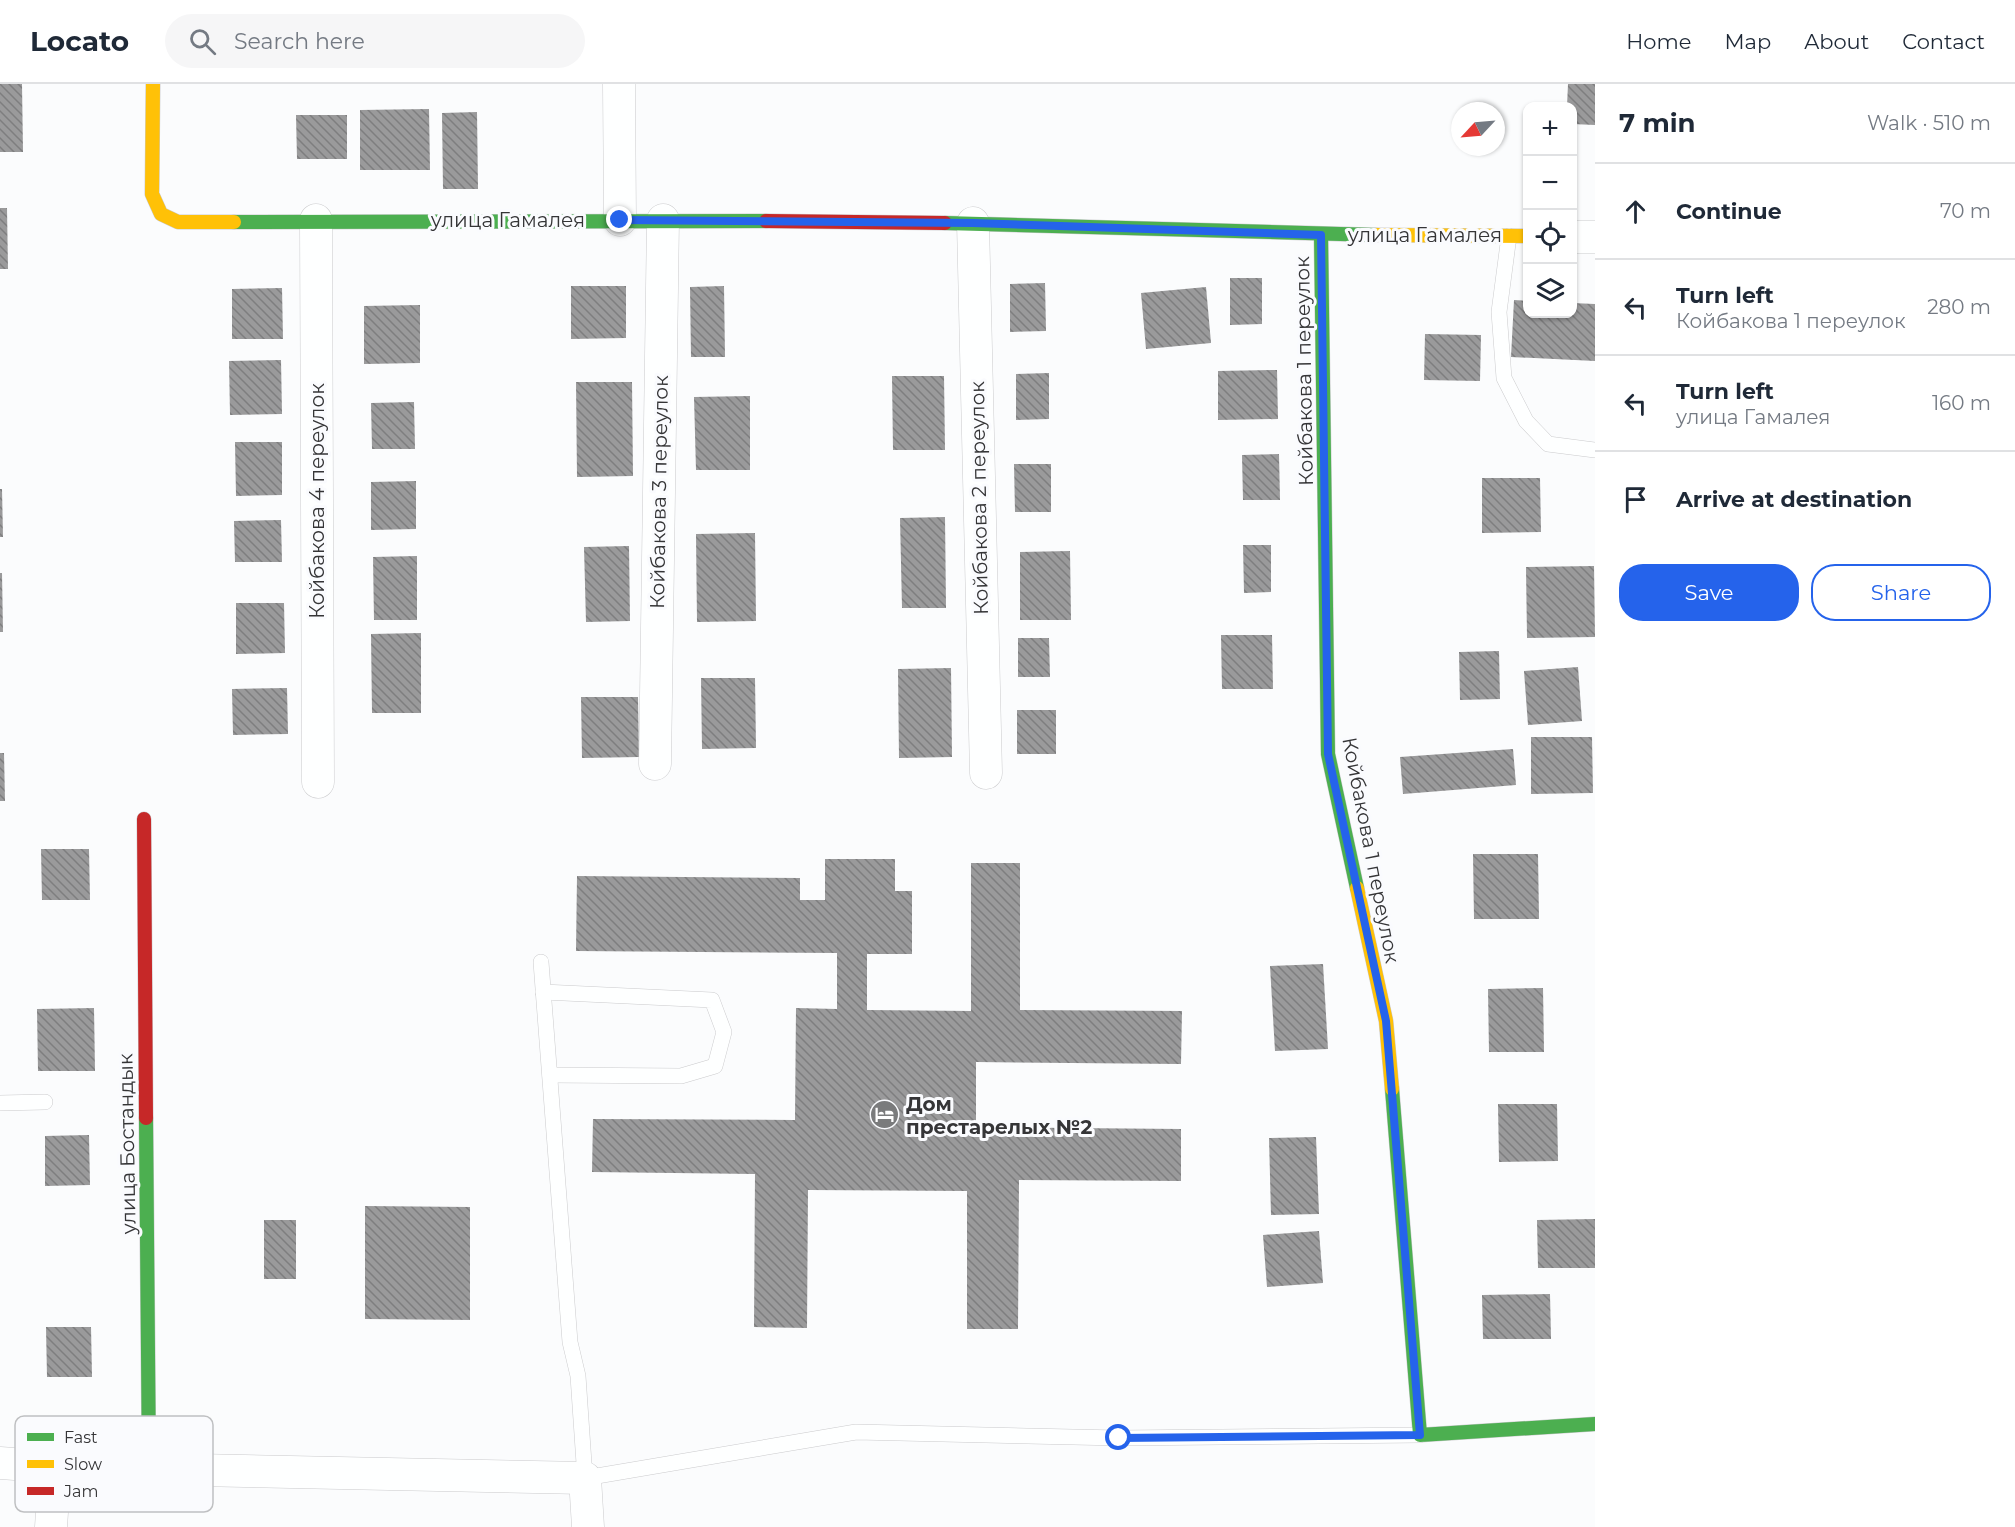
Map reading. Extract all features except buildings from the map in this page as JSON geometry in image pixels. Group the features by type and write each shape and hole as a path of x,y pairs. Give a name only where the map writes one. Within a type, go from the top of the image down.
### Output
{"street":[{"name":"улица Гамалея","path":"153,84 152,194 161,214 178,222 663,220 973,223 1321,235 1523,236"},
{"path":"619,84 620,220"},
{"name":"Койбакова 4 переулок","path":"316,220 318,783"},
{"name":"Койбакова 3 переулок","path":"655,765 663,220"},
{"name":"Койбакова 2 переулок","path":"973,223 986,773"},
{"name":"Койбакова 1 переулок","path":"1321,235 1328,754 1386,1021 1420,1435"},
{"path":"1577,237 1595,237"},
{"name":"улица Бостандык","path":"144,819 150,1416"},
{"path":"1420,1435 1595,1424"},
{"path":"0,1463 15,1464"},
{"path":"213,1470 585,1478 588,1527"},
{"path":"51,1527 52,1512"}],"lane":[{"path":"1509,236 1499,312 1504,378 1526,420 1548,444 1595,450"},
{"path":"541,962 570,1342 578,1376 585,1478 856,1432 1119,1438 1420,1435"},
{"path":"543,992 712,1000 724,1032 715,1066 681,1076 550,1076"},
{"path":"0,1103 45,1102"}],"traffic: fast":[{"path":"234,222 766,221"},
{"path":"945,223 1376,235"},
{"path":"1321,235 1328,754 1357,888"},
{"path":"1392,1089 1420,1435 1595,1424"},
{"path":"146,1118 149,1416"}],"traffic: slow":[{"path":"153,84 152,194 161,214 178,222 234,222"},
{"path":"1376,235 1523,236"},
{"path":"1357,888 1386,1021 1392,1089"}],"traffic: jam":[{"path":"766,221 945,223"},
{"path":"144,819 146,1118"}],"place":[{"name":"Дом престарелых №2","path":"885,1115"}],"route":[{"path":"620,220 973,223 1321,235 1328,754 1386,1021 1420,1435 1119,1438"}]}
